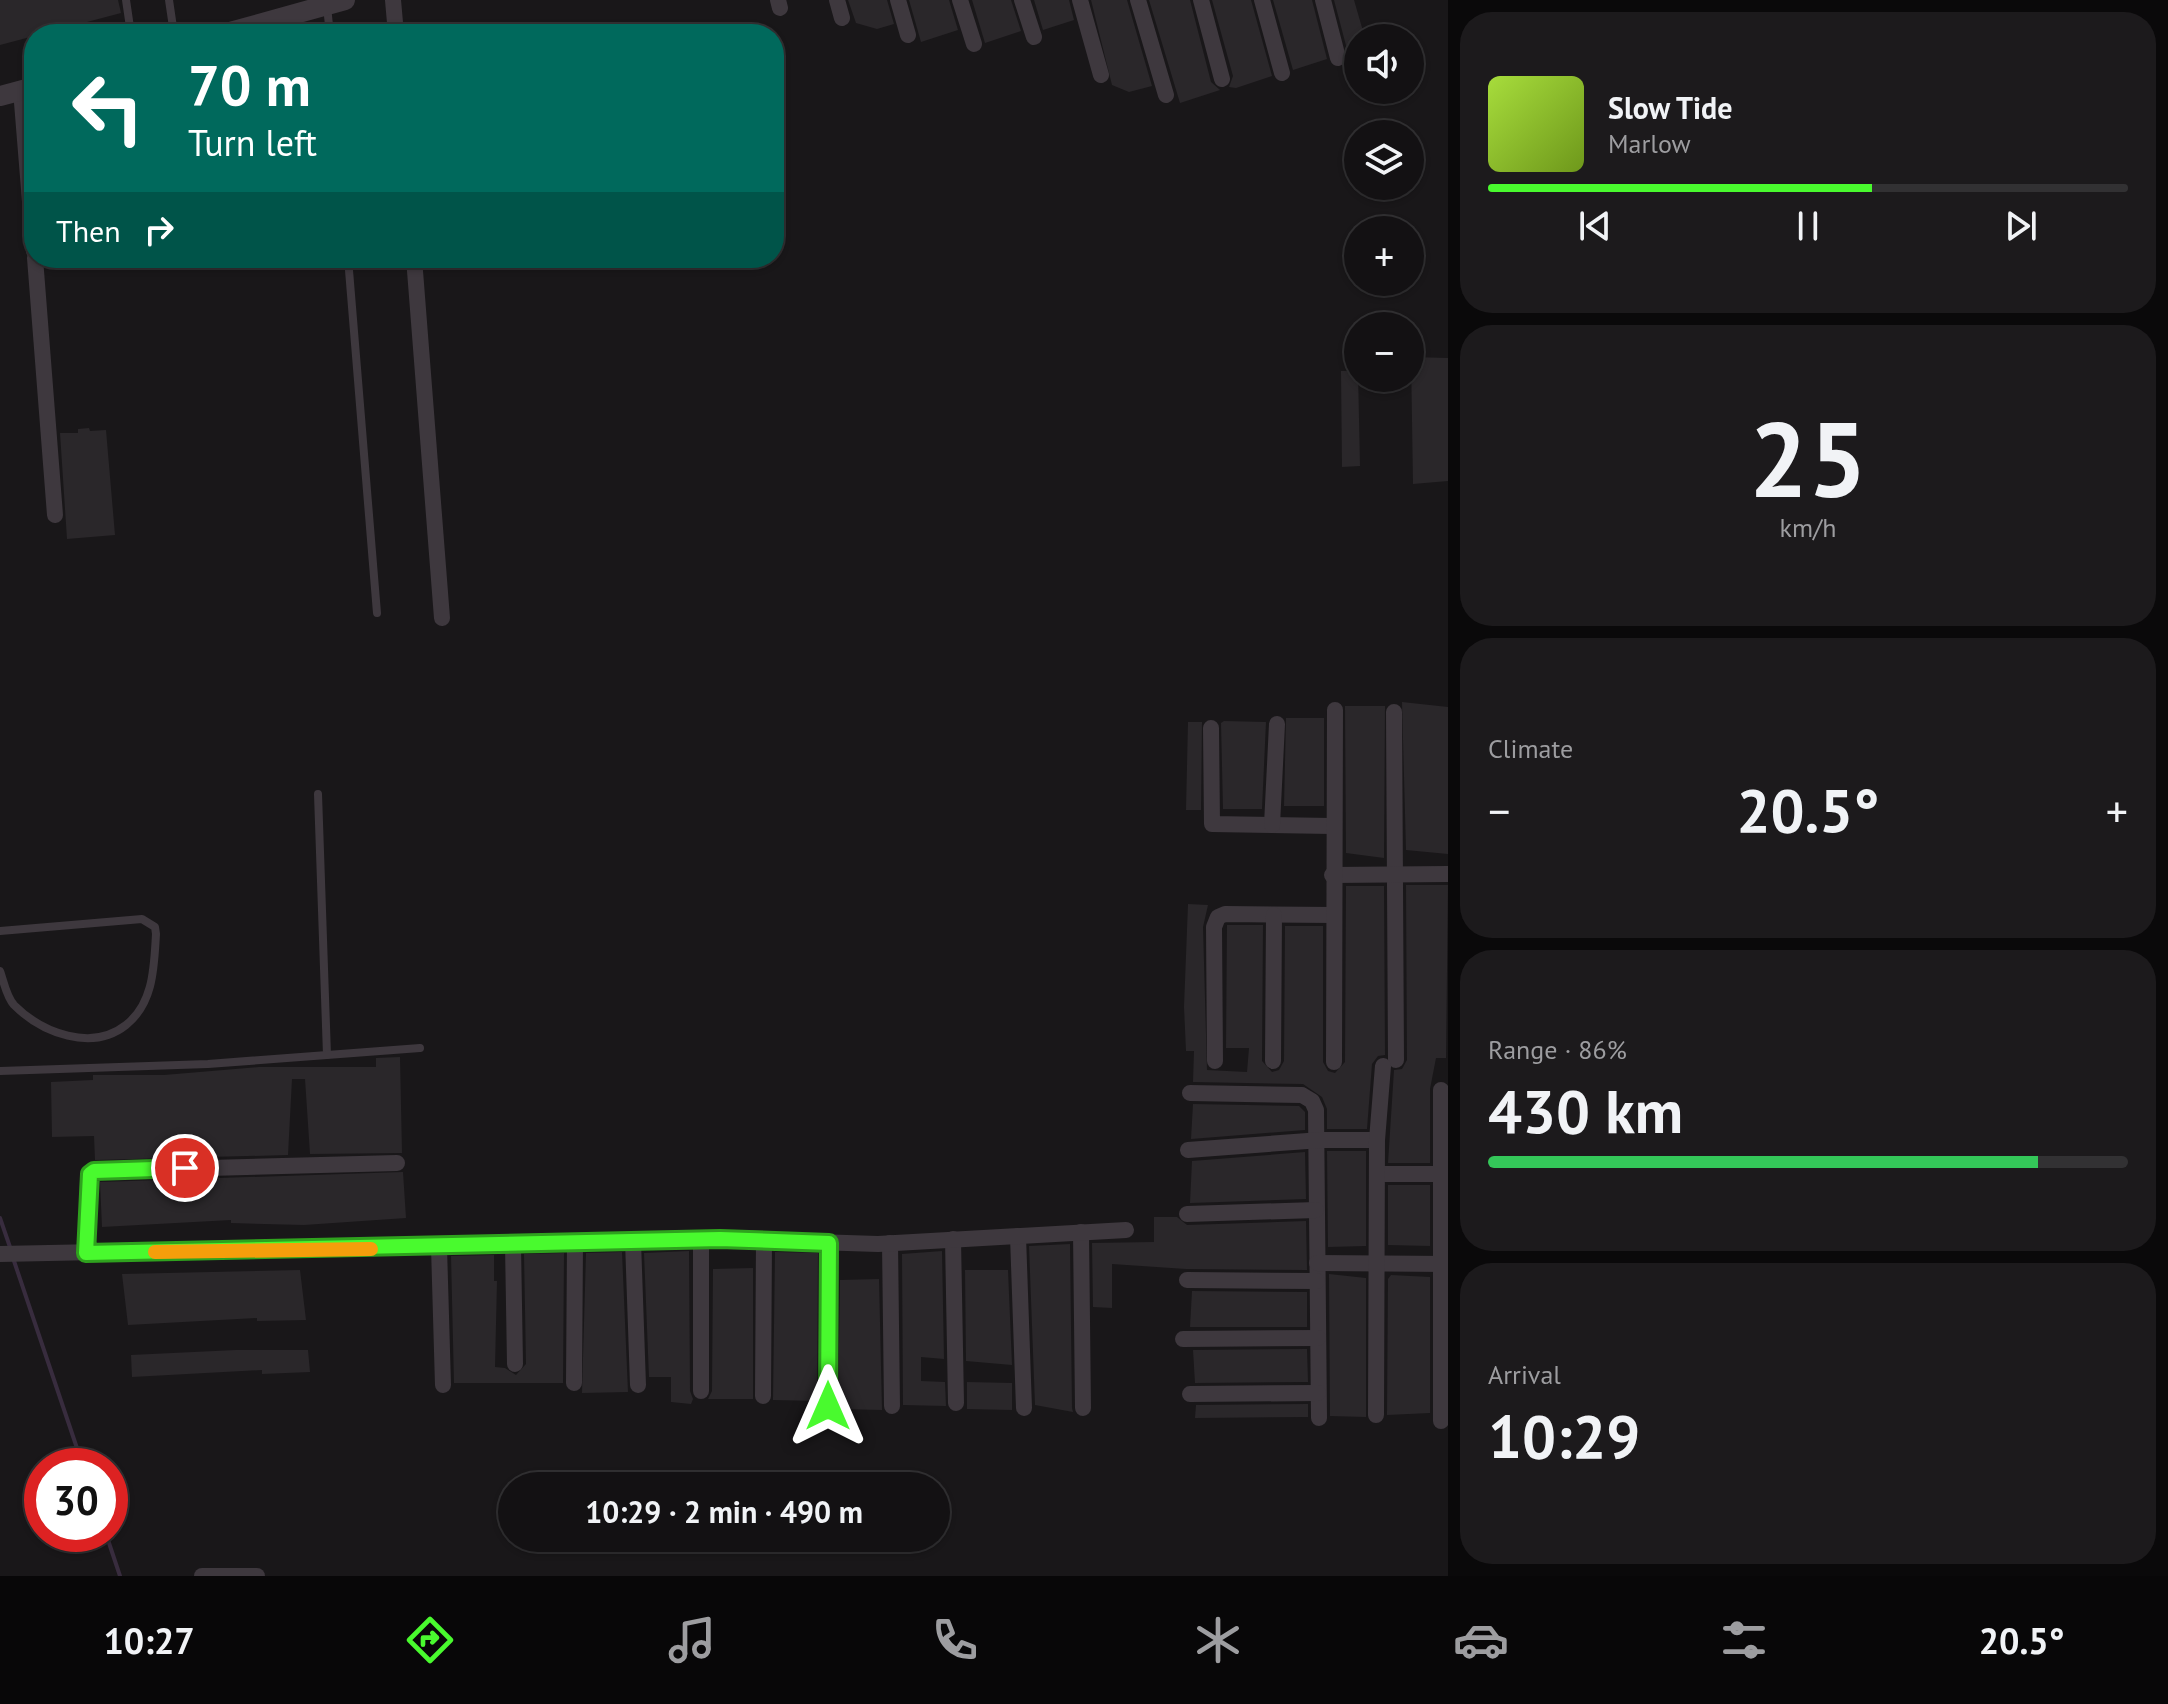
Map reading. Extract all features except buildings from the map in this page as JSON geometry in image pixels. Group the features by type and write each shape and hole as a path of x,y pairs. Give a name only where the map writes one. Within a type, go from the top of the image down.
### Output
{"street":[{"path":"393,0 395,24"},
{"path":"837,0 842,18"},
{"path":"898,0 908,35"},
{"path":"960,0 974,44"},
{"path":"1022,0 1034,37"},
{"path":"1080,0 1101,75"},
{"path":"1138,0 1166,95"},
{"path":"1201,0 1222,79"},
{"path":"1262,0 1282,73"},
{"path":"1323,0 1338,58"},
{"path":"258,24 336,2"},
{"path":"0,96 24,89"},
{"path":"36,268 55,515"},
{"path":"415,268 442,618"},
{"path":"1334,1062 1332,826 1335,710"},
{"path":"1376,1415 1377,1140 1390,1063 1395,874 1394,712"},
{"path":"1272,825 1277,724"},
{"path":"1211,728 1212,824 1332,826"},
{"path":"1332,875 1448,874"},
{"path":"1215,1061 1214,927 1218,917 1225,914 1334,915"},
{"path":"1273,1061 1274,915"},
{"path":"1441,1090 1445,1264 1441,1421"},
{"path":"1190,1093 1302,1095 1312,1101 1316,1110 1319,1418"},
{"path":"1188,1150 1377,1140"},
{"path":"86,1253 88,1179 94,1171 397,1163"},
{"path":"1377,1174 1442,1174"},
{"path":"1187,1214 1316,1210"},
{"path":"6,1254 701,1239 890,1243 1126,1230"},
{"path":"1081,1232 1083,1408"},
{"path":"1018,1236 1024,1408"},
{"path":"701,1239 701,1391"},
{"path":"953,1239 956,1403"},
{"path":"763,1396 764,1240"},
{"path":"633,1241 638,1385"},
{"path":"574,1383 575,1243"},
{"path":"828,1406 829,1243"},
{"path":"890,1243 892,1406"},
{"path":"513,1245 515,1364"},
{"path":"439,1247 443,1385"},
{"path":"1317,1263 1445,1264"},
{"path":"1187,1280 1317,1281"},
{"path":"1183,1339 1318,1338"},
{"path":"1190,1394 1318,1393"},
{"path":"202,1576 257,1576"}],"lane":[{"path":"126,0 130,24"},
{"path":"169,0 173,24"},
{"path":"332,24 336,2"},
{"path":"349,268 377,613"},
{"path":"318,794 327,1055"},
{"path":"0,931 142,919 155,927 156,934 151,986 128,1024 112,1034 82,1038 56,1033 14,1005 0,971"},
{"path":"0,1071 81,1071 420,1048"}],"waterway":[{"path":"0,1218 11,1250"},
{"path":"13,1258 77,1448"},
{"path":"112,1552 120,1576"}],"slow traffic":[{"path":"155,1252 371,1249"}],"route":[{"path":"185,1168 94,1171 90,1174 86,1253 720,1239 829,1243 828,1406"}]}
